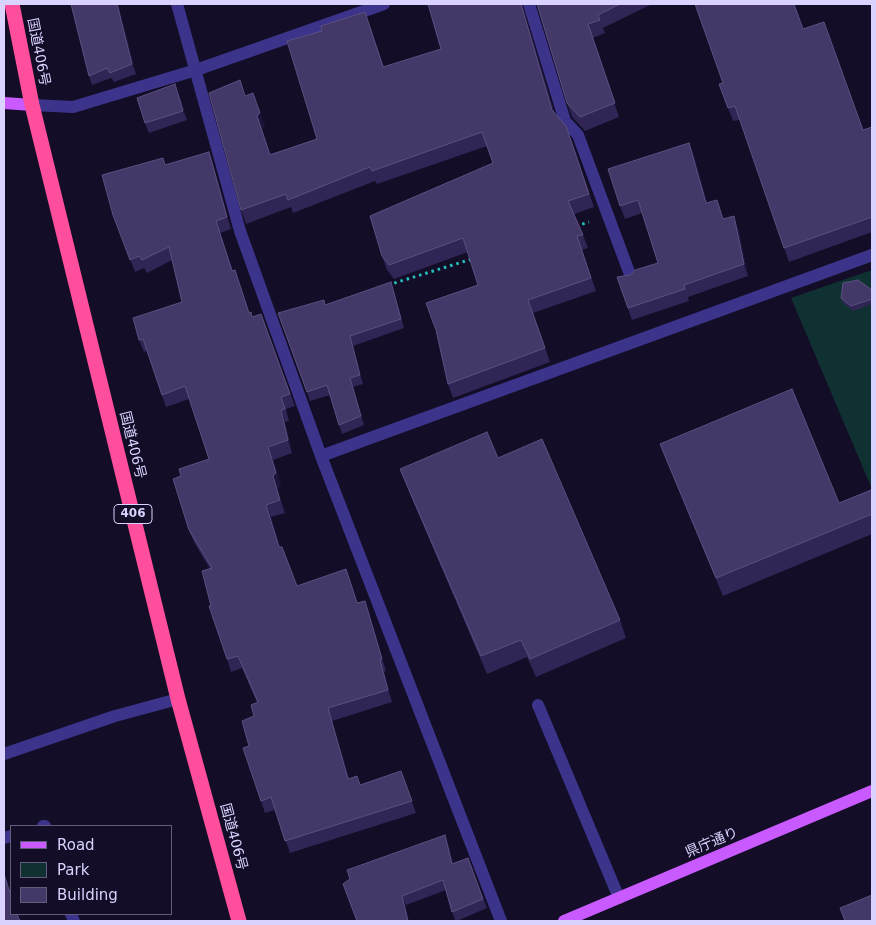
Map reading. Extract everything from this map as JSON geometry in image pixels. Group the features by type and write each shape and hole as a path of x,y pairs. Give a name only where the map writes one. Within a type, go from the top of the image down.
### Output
{"highway":[{"name":"国道406号","path":"12,4 32,105 178,699 239,921"}],"main road":[{"path":"4,103 32,105"},
{"name":"県庁通り","path":"564,921 872,791"}],"street":[{"path":"177,4 240,231 321,456 502,921"},
{"path":"32,105 73,107 196,70 384,4"},
{"path":"529,4 565,121 578,135 632,280"},
{"path":"321,456 872,255"},
{"path":"4,754 115,716 178,699"},
{"path":"538,705 619,898"}],"path":[{"path":"571,228 608,216"},
{"path":"384,286 478,257"}],"green space":[{"path":"872,270 872,489 791,298"}],"building":[{"path":"71,4 117,4 132,64 110,73 107,68 89,76"},
{"path":"428,4 521,4 552,110 566,126 589,194 568,201 583,235 577,236 591,278 528,300 545,348 448,384 436,330 426,303 478,285 463,238 389,265 382,256 370,216 493,163 482,132 372,171 370,167 288,200 286,194 241,210 209,93 240,80 245,96 253,93 260,113 257,116 270,155 317,139 287,41 322,31 321,26 365,12 383,67 441,49"},
{"path":"537,4 620,4 598,15 600,20 588,24 615,103 580,117 567,103"},
{"path":"695,4 794,4 803,29 824,22 863,130 872,127 872,217 784,248 735,106 728,108 719,84 723,83"},
{"path":"175,84 183,111 145,123 137,98"},
{"path":"689,143 706,203 717,200 723,219 734,216 744,264 684,285 685,289 628,308 617,277 630,275 635,270 658,263 638,200 620,206 608,169"},
{"path":"209,152 227,217 216,221 232,271 235,270 249,313 251,312 252,317 261,314 290,394 281,397 285,409 281,410 288,440 268,447 276,473 273,476 280,500 266,505 279,547 282,547 297,586 346,569 357,603 365,601 382,659 380,660 388,690 328,708 348,779 357,776 360,785 401,771 412,801 285,841 271,797 261,801 243,748 249,746 242,721 254,716 251,705 258,702 238,656 227,659 209,606 211,606 202,571 212,568 189,530 173,479 181,476 179,469 209,459 185,386 162,395 143,339 139,340 133,318 182,302 169,247 142,260 139,256 130,260 113,215 102,175 163,158 165,165"},
{"path":"858,280 872,290 872,299 851,306 841,298 843,283"},
{"path":"391,282 401,319 350,336 360,375 350,378 361,416 339,425 327,385 307,392 278,313 324,300 325,305"},
{"path":"792,389 839,503 871,490 872,514 716,578 660,444"},
{"path":"487,432 498,458 542,439 620,620 530,659 521,640 481,656 400,469"},
{"path":"445,835 452,864 468,858 483,899 452,912 443,880 402,896 408,921 357,921 343,884 350,879 347,870"},
{"path":"4,874 10,893 10,915 17,915 20,921 4,921"},
{"path":"872,895 872,921 845,921 840,908"}]}
